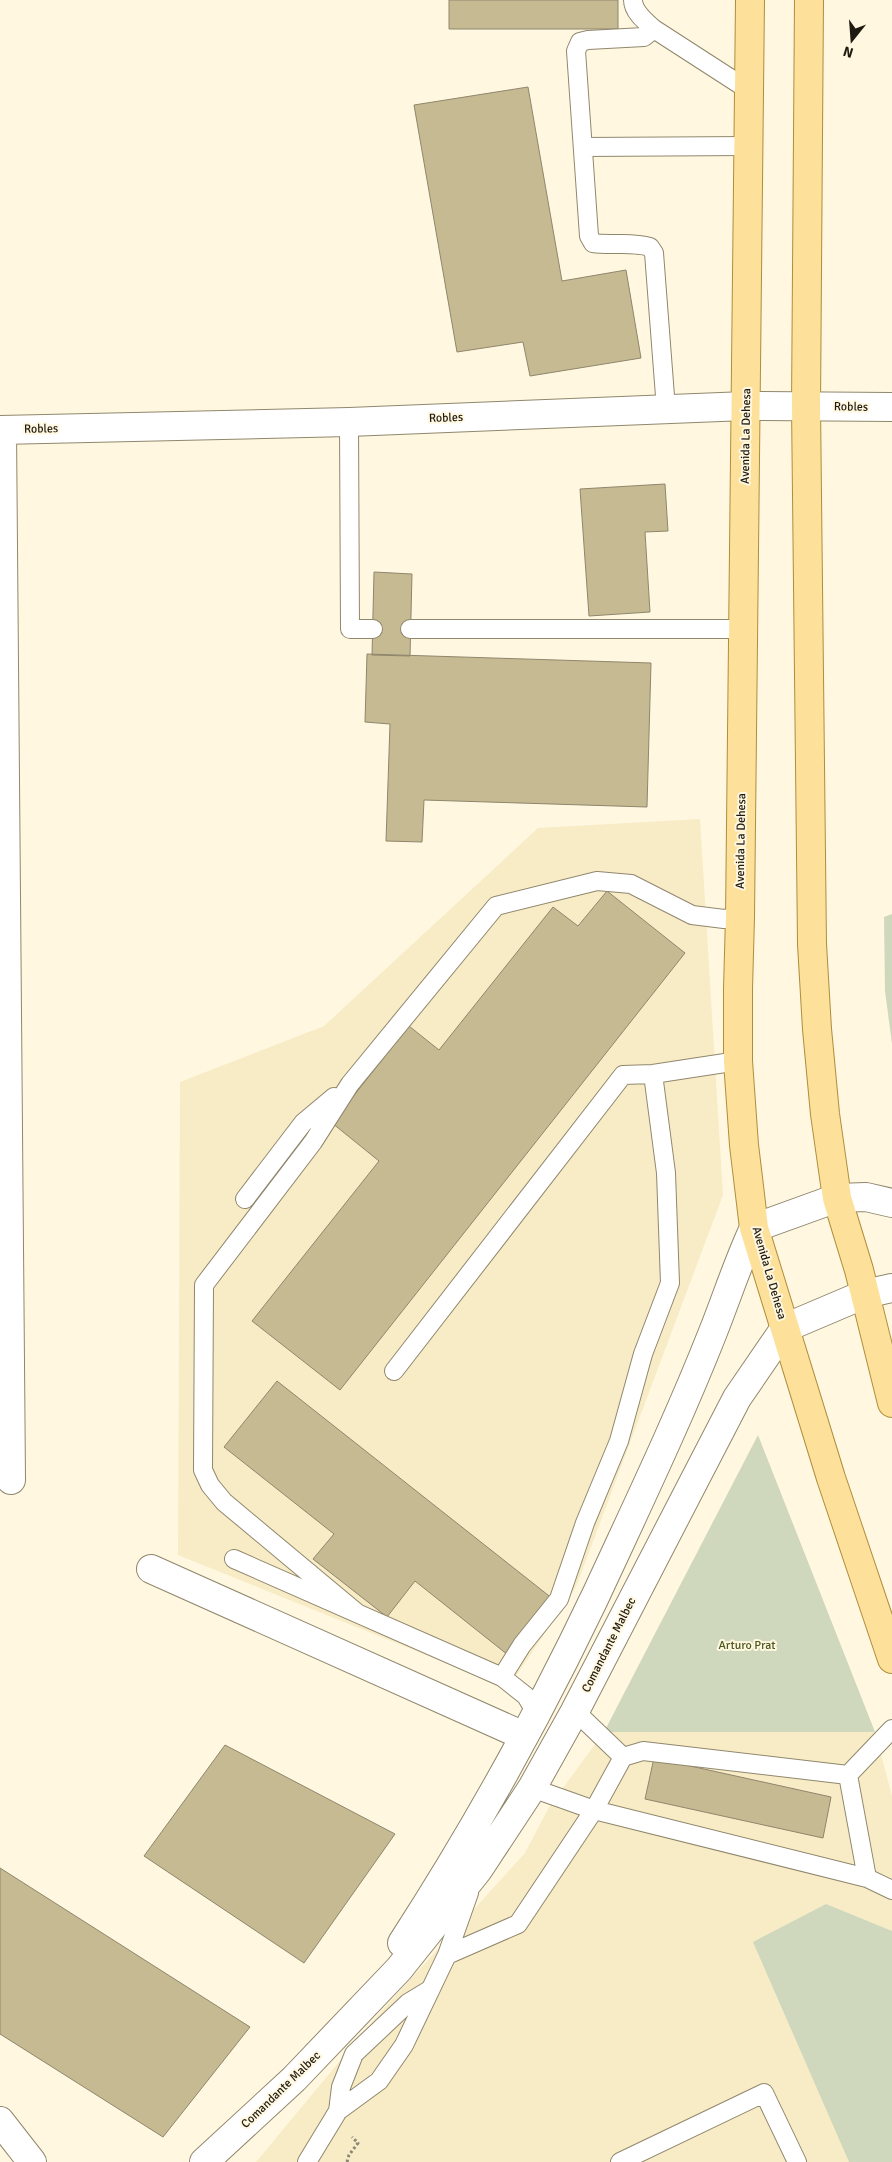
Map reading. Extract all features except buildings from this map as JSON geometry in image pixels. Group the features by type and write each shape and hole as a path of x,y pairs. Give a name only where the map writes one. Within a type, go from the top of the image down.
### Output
{"main road":[{"name":"Avenida La Dehesa","path":"750,0 738,989 738,1061 744,1145 754,1228 831,1478 892,1659"},
{"path":"809,0 806,406 812,944 817,1029 824,1104 838,1198 865,1294 892,1402"}],"street":[{"name":"Robles","path":"1,430 349,422 746,406 892,407"},
{"path":"1,430 5,1361 10,1480"},
{"path":"754,1228 838,1198 866,1198 892,1203"},
{"name":"Comandante Malbec","path":"355,2015 415,1924 471,1830 530,1724 621,1542 713,1332 738,1263 754,1228"},
{"path":"785,1328 865,1294 892,1288"},
{"name":"Comandante Malbec","path":"204,2162 294,2079 399,1969 478,1870 532,1788 575,1711 737,1398 785,1328"},
{"path":"150,1569 530,1724"},
{"path":"0,2121 32,2162"}],"lane":[{"path":"633,0 633,6 637,12 654,29 750,91"},
{"path":"654,29 644,37 580,42 576,51 589,236 594,243 639,244 650,247 654,253 666,409"},
{"path":"583,147 749,146"},
{"path":"349,422 350,629 373,629"},
{"path":"410,629 743,629"},
{"path":"357,1614 224,1502 210,1485 203,1470 204,1285 313,1142 350,1084 496,906 597,881 631,884 692,915 724,919 740,917"},
{"path":"394,1371 622,1075 654,1074 738,1061"},
{"path":"502,1677 522,1645 559,1599 585,1523 619,1440 643,1354 670,1283 666,1173 654,1074"},
{"path":"245,1199 303,1123 350,1084"},
{"path":"234,1559 502,1677 526,1696 530,1724"},
{"path":"575,1711 623,1757"},
{"path":"848,1775 892,1729"},
{"path":"447,1955 518,1924 594,1810 623,1757 643,1751 848,1775"},
{"path":"848,1775 867,1878"},
{"path":"532,1788 594,1810 867,1878 892,1890"},
{"path":"307,2162 338,2111 379,2081 404,2045 447,1955 457,1922 478,1870"},
{"path":"338,2111 341,2087 354,2054 408,2003 431,1989"},
{"path":"620,2162 764,2093 796,2162"}],"shaded area":[{"path":"700,819 723,1195 576,1587 508,1688 178,1555 180,1082 324,1026 538,828"},
{"path":"604,1732 875,1732 892,1796 892,2162 256,2162 378,2015 525,1853 549,1807"}],"green space":[{"path":"892,914 892,1044 885,991 884,917"},
{"name":"Arturo Prat","path":"758,1435 875,1732 604,1732"},
{"path":"826,1904 892,1931 892,2162 849,2162 753,1942"}]}
